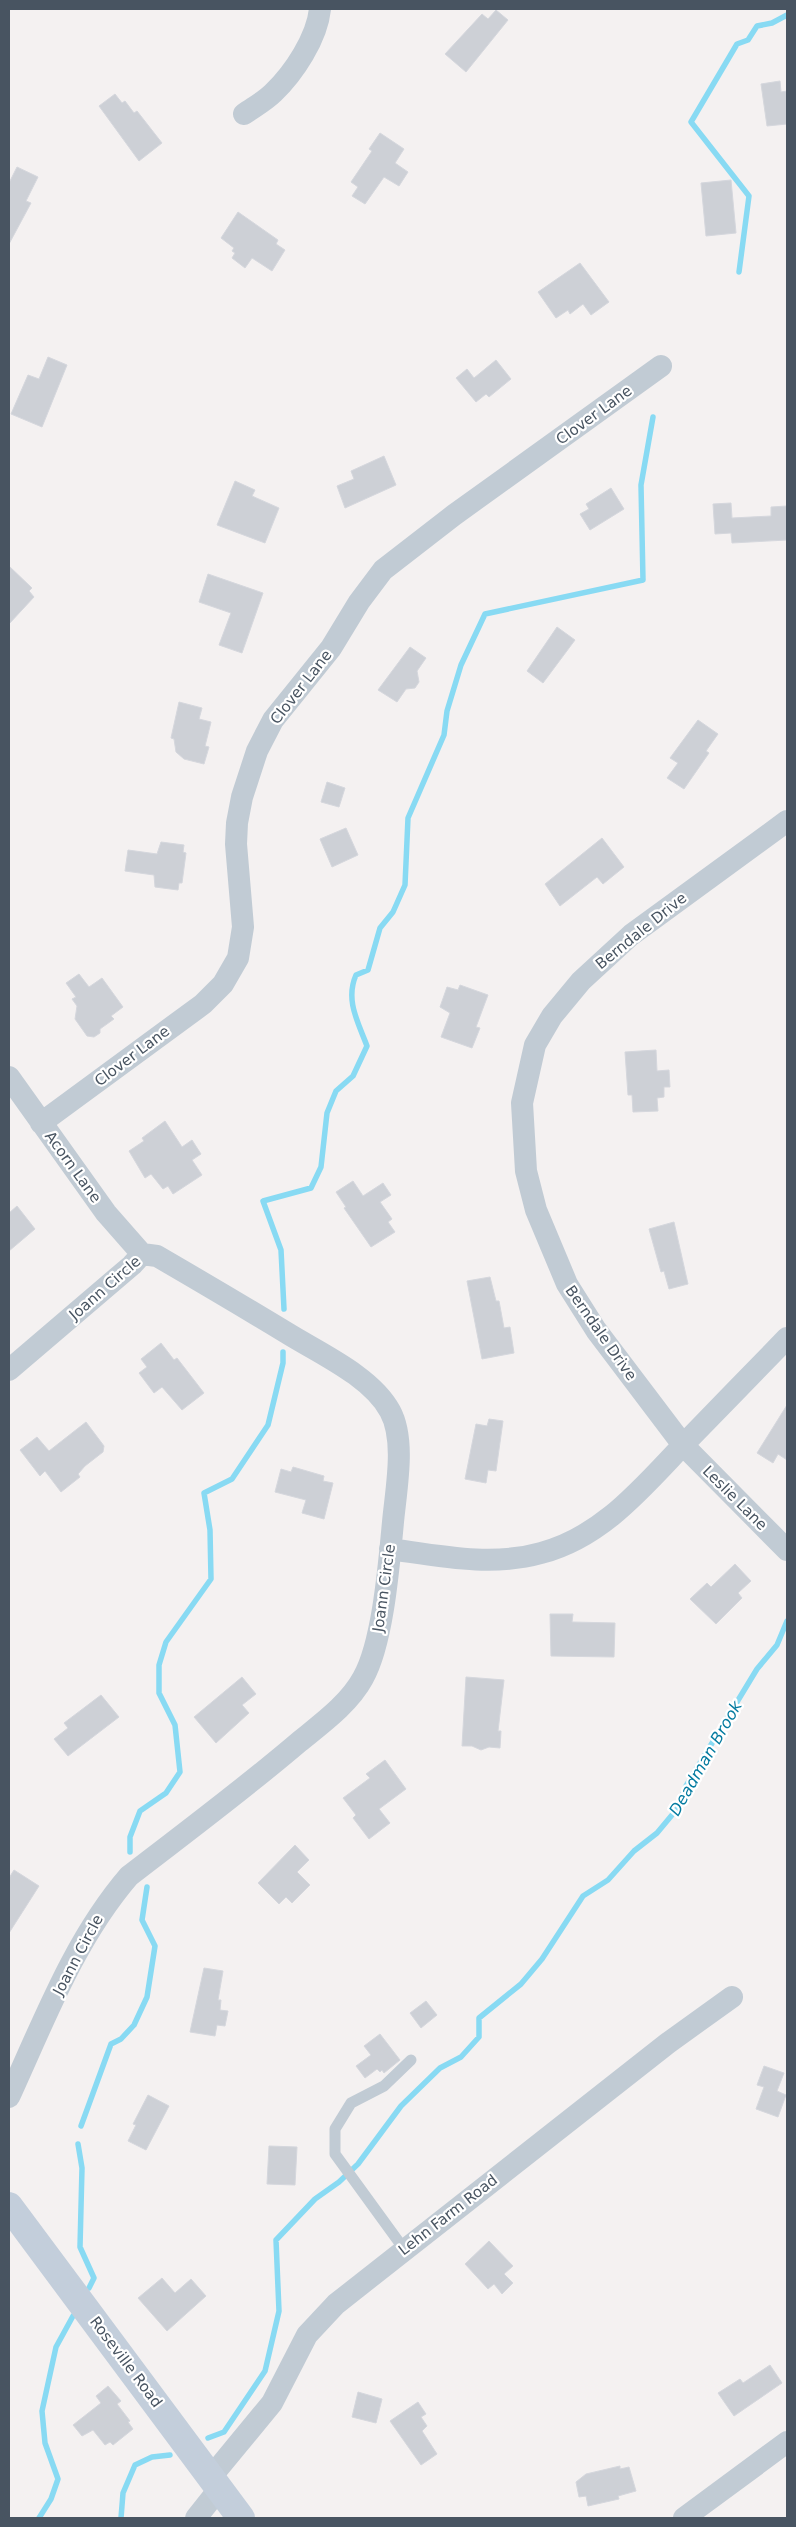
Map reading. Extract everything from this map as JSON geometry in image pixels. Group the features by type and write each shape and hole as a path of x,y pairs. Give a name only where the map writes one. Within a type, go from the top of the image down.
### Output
{"street":[{"path":"244,114 273,94 302,56 316,28 320,9"},
{"name":"Clover Lane","path":"42,1123 203,1004 223,984 238,958 243,927 236,844 237,830 242,798 257,751 273,720 331,648 359,602 383,570 454,515 661,366"},
{"name":"Berndale Drive","path":"683,1445 596,1330 566,1284 551,1251 532,1194 523,1143 522,1103 535,1045 552,1016 581,981 631,935 787,820"},
{"name":"Acorn Lane","path":"9,1076 106,1213 142,1254"},
{"name":"Joann Circle","path":"9,1370 132,1265 142,1254 156,1256 323,1354 355,1375 375,1392 390,1411 398,1445 390,1548 373,1656 363,1679 349,1697 322,1723 266,1770 129,1876 113,1894 86,1936 9,2097"},
{"path":"390,1548 474,1560 506,1560 541,1553 572,1542 600,1525 632,1499 787,1338"},
{"name":"Leslie Lane","path":"683,1445 787,1550"},
{"name":"Lehn Farm Road","path":"196,2518 215,2483 272,2403 307,2335 336,2304 668,2043 732,1997"},
{"name":"Roseville Road","path":"9,2206 241,2518"},
{"path":"684,2518 787,2442"}],"lane":[{"path":"404,2249 335,2154 334,2129 351,2104 384,2086 411,2060"}],"building":[{"path":"496,10 508,20 466,72 445,54 482,14 488,19"},
{"path":"780,81 781,92 787,91 787,124 767,126 761,84"},
{"path":"115,94 122,103 125,101 134,113 137,111 162,143 139,161 99,106"},
{"path":"380,133 404,149 395,163 408,172 399,186 384,177 365,204 352,196 358,187 351,182 372,151 369,149"},
{"path":"17,167 38,177 26,201 31,203 9,244 9,183"},
{"path":"731,180 736,233 706,236 701,183"},
{"path":"238,212 278,240 276,244 285,250 272,271 252,258 245,268 232,258 235,253 232,251 234,248 221,238"},
{"path":"580,263 609,302 591,315 583,304 570,314 568,310 556,318 538,292"},
{"path":"48,357 67,365 42,427 11,414 28,375 39,379"},
{"path":"496,360 511,379 489,397 486,394 476,402 456,378 467,369 474,378"},
{"path":"384,456 396,485 345,508 337,486 354,479 351,471"},
{"path":"235,481 255,490 252,496 279,508 265,543 217,525"},
{"path":"611,488 624,509 590,530 580,514 589,509 586,504"},
{"path":"731,503 732,518 771,516 771,507 787,506 787,540 732,543 731,533 715,534 713,504"},
{"path":"9,566 32,588 29,591 34,597 9,624"},
{"path":"208,574 263,593 242,653 219,645 231,613 199,602"},
{"path":"557,627 575,640 543,683 527,671"},
{"path":"410,647 426,658 417,671 419,682 415,688 406,689 397,702 378,690"},
{"path":"179,702 202,708 199,719 211,722 205,746 209,747 204,764 184,759 176,752 174,739 171,738"},
{"path":"698,720 718,734 706,751 709,753 684,789 667,778 678,763 670,758"},
{"path":"327,782 345,788 339,807 321,802"},
{"path":"346,828 358,855 332,867 320,839"},
{"path":"602,838 624,867 603,884 597,877 560,906 545,884"},
{"path":"161,842 184,845 183,852 186,853 182,883 179,883 178,890 155,887 154,875 125,871 128,850 157,854"},
{"path":"79,974 89,987 102,978 123,1007 111,1016 114,1019 100,1029 100,1033 94,1037 87,1036 75,1019 77,1006 72,999 76,997 66,983"},
{"path":"460,985 488,995 476,1027 480,1028 472,1048 441,1037 450,1013 440,1007 447,987 458,990"},
{"path":"656,1050 657,1071 669,1070 670,1087 664,1087 664,1097 657,1098 658,1111 633,1112 632,1095 628,1095 625,1052"},
{"path":"165,1121 182,1147 192,1140 201,1154 192,1160 202,1175 173,1194 168,1186 163,1189 151,1174 145,1178 129,1151 144,1141 142,1138"},
{"path":"353,1181 363,1196 383,1183 391,1195 380,1202 392,1219 388,1222 395,1232 371,1247 344,1208 346,1207 336,1192"},
{"path":"17,1206 35,1229 9,1251 9,1213"},
{"path":"674,1222 688,1284 669,1289 664,1271 661,1272 649,1229"},
{"path":"490,1277 496,1301 499,1301 504,1328 510,1327 514,1353 482,1359 467,1281"},
{"path":"161,1343 174,1360 177,1358 204,1393 182,1410 162,1387 154,1393 139,1373 147,1367 141,1359"},
{"path":"787,1405 787,1460 778,1454 773,1463 757,1453"},
{"path":"489,1419 503,1421 496,1471 488,1470 486,1483 465,1479 476,1424 487,1426"},
{"path":"86,1422 104,1446 103,1452 85,1466 78,1474 80,1477 61,1492 45,1471 40,1476 20,1450 37,1437 49,1451"},
{"path":"293,1467 324,1476 323,1481 333,1483 324,1519 302,1513 306,1500 275,1492 281,1469 291,1472"},
{"path":"735,1564 751,1581 738,1593 742,1598 716,1624 690,1599 707,1583 711,1587"},
{"path":"550,1614 573,1614 572,1622 615,1623 614,1657 551,1656"},
{"path":"242,1677 256,1694 242,1705 249,1713 216,1743 194,1717"},
{"path":"466,1677 504,1680 498,1731 501,1731 500,1748 489,1747 481,1750 472,1746 462,1746"},
{"path":"101,1695 119,1717 68,1756 54,1739 68,1728 64,1723"},
{"path":"385,1760 406,1789 379,1809 390,1823 369,1839 353,1818 356,1815 343,1798 370,1778 366,1774"},
{"path":"295,1845 309,1860 297,1872 310,1885 292,1903 286,1897 279,1904 258,1883"},
{"path":"14,1870 39,1886 9,1933 9,1878"},
{"path":"204,1968 223,1971 218,2000 221,2000 220,2010 228,2011 225,2026 217,2025 215,2036 190,2032"},
{"path":"426,2001 437,2015 421,2028 410,2013"},
{"path":"380,2034 400,2060 384,2073 382,2070 380,2072 377,2069 365,2078 356,2066 371,2055 364,2046"},
{"path":"764,2066 784,2073 777,2091 786,2095 778,2117 756,2109 764,2087 757,2085"},
{"path":"148,2095 169,2106 146,2150 128,2141 136,2125 133,2124"},
{"path":"269,2146 297,2147 295,2185 267,2184"},
{"path":"489,2241 513,2266 504,2274 513,2283 502,2294 494,2284 488,2289 465,2264"},
{"path":"162,2278 175,2293 191,2279 206,2296 167,2331 138,2298"},
{"path":"770,2365 782,2383 734,2416 718,2393 740,2379 743,2383"},
{"path":"108,2386 121,2401 117,2404 130,2421 128,2422 133,2429 113,2445 110,2442 105,2445 93,2430 82,2436 73,2425 101,2403 96,2396"},
{"path":"358,2392 382,2399 376,2423 352,2417"},
{"path":"418,2402 426,2414 421,2417 427,2426 422,2431 437,2454 421,2465 390,2421"},
{"path":"620,2466 620,2469 629,2467 636,2491 618,2496 619,2499 588,2506 586,2496 579,2497 576,2482 586,2474"}],"waterway":[{"path":"739,272 749,196 691,122 737,44 748,40 757,26 772,23 787,15"},
{"path":"284,1309 281,1250 263,1201 311,1188 321,1167 327,1113 336,1091 353,1076 367,1046 354,1011 352,1002 353,984 356,975 368,970 380,928 393,912 405,885 408,818 444,735 447,711 461,665 485,614 643,580 641,485 653,417"},
{"path":"130,1852 130,1837 140,1811 166,1793 180,1772 175,1725 159,1693 159,1665 166,1642 211,1579 210,1530 204,1493 232,1479 268,1425 283,1363 283,1352"},
{"name":"Deadman Brook","path":"208,2438 224,2432 265,2371 279,2311 276,2240 315,2199 339,2182 358,2164 401,2106 440,2068 461,2057 479,2037 479,2018 521,1984 542,1959 583,1896 608,1880 634,1851 657,1833 677,1809 686,1786 757,1669 777,1645 787,1621"},
{"path":"81,2126 111,2044 121,2039 134,2025 147,1997 155,1946 142,1920 147,1887"},
{"path":"78,2144 82,2168 80,2247 94,2278 89,2288"},
{"path":"39,2518 51,2499 58,2479 45,2443 42,2411 56,2347 73,2316"},
{"name":"Deadman Brook","path":"121,2518 123,2493 135,2465 152,2457 170,2455"}]}
